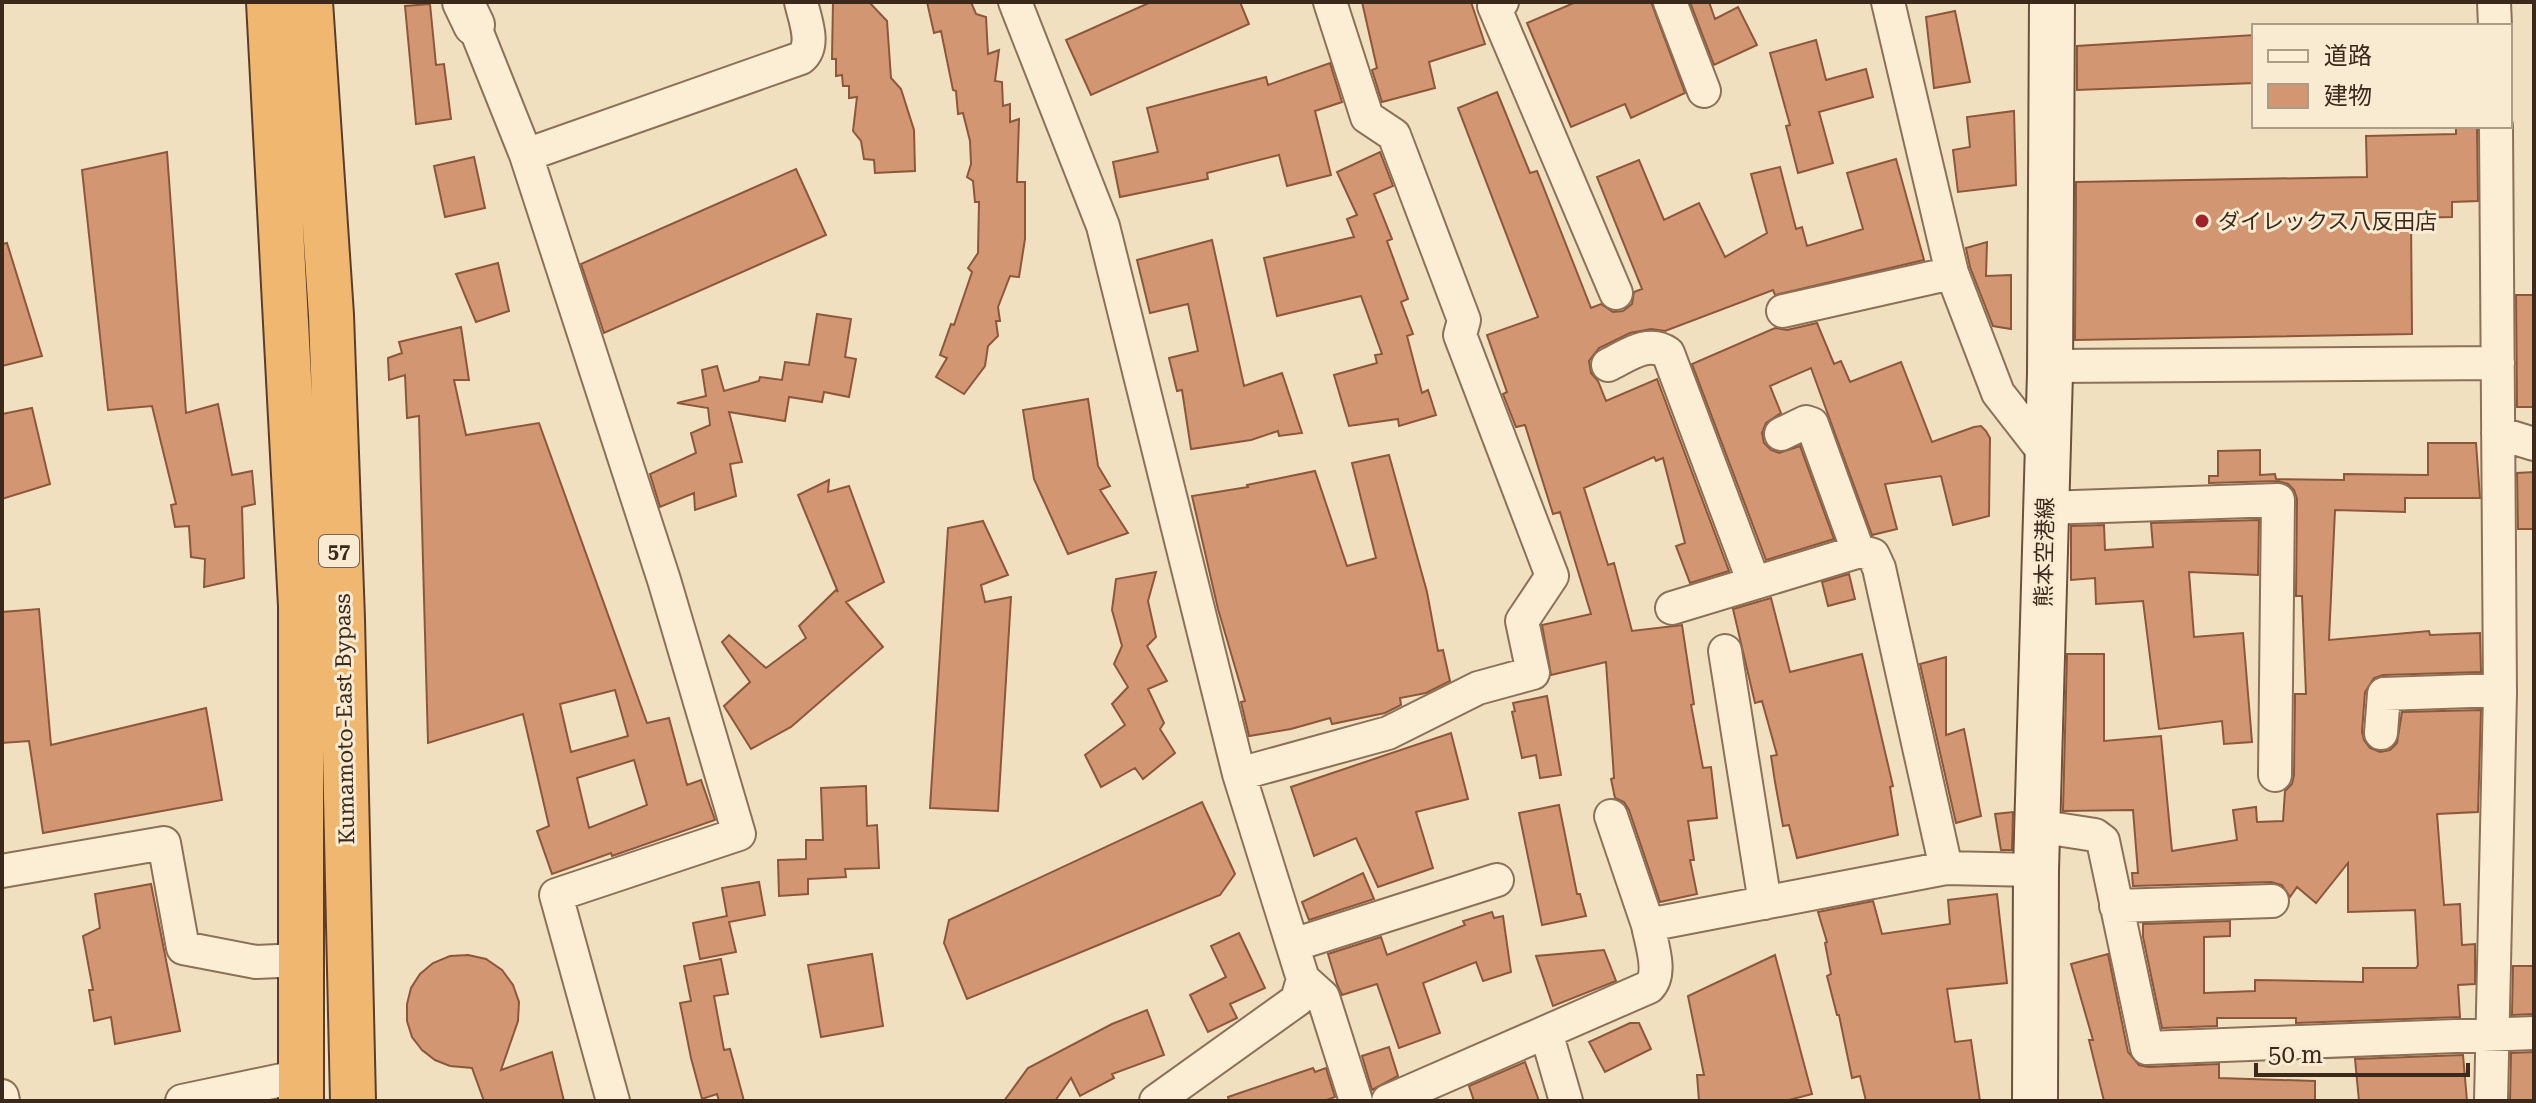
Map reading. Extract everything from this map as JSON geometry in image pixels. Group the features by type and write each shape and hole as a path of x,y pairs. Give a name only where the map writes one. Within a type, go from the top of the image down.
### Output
{"highway":[{"name":"Kumamoto-East Bypass","path":"269,2 301,606 301,1089"},
{"name":"Kumamoto-East Bypass","path":"310,2 331,315 353,1101"}],"main road":[{"name":"熊本空港線","path":"2035,1101 2036,870 2049,366 2052,2"}],"street":[{"path":"526,155 801,58 809,45 801,2"},
{"path":"1015,2 1103,226 1239,774 1303,979 1323,997 1356,1101"},
{"path":"1239,774 1388,733 1478,688 1533,673 1522,621 1552,576 1460,335 1464,320 1394,135 1367,117 1330,2"},
{"path":"1502,2 1494,6 1616,293"},
{"path":"1670,2 1704,91"},
{"path":"1888,2 1952,273 1998,393 2047,456"},
{"path":"2494,2 2495,24"},
{"path":"468,14 526,155 664,580 739,834 556,895 613,1101"},
{"path":"2491,1101 2500,690 2496,128"},
{"path":"1783,311 1952,273"},
{"path":"1608,365 1647,347 1660,348 1670,357 1754,583"},
{"path":"2049,366 2498,363"},
{"path":"1781,434 1806,422 1812,424 1858,551"},
{"path":"2498,433 2534,444"},
{"path":"2045,508 2278,500 2275,775"},
{"path":"1672,608 1858,551 1873,555 1879,568 1946,868"},
{"path":"1725,651 1765,903"},
{"path":"2381,733 2384,694 2500,690"},
{"path":"1388,1101 1649,987 1654,982 1656,972 1648,925 1611,816"},
{"path":"2037,826 2101,838 2147,1048 2534,1033"},
{"path":"2,871 164,843 183,948 256,962 301,960"},
{"path":"1648,925 1946,868 2036,870"},
{"path":"1293,945 1497,880"},
{"path":"2116,906 2272,901"},
{"path":"1156,1101 1297,1000 1303,979"},
{"path":"1546,1032 1566,1101"},
{"path":"182,1101 301,1089"}],"building":[{"path":"833,2 869,2 887,21 891,78 901,89 914,130 915,171 875,173 874,160 864,159 861,141 853,131 857,97 849,98 849,86 843,86 842,75 836,76 836,59 832,59"},
{"path":"927,2 971,2 976,14 986,17 988,54 999,50 995,81 1002,82 1003,106 1010,104 1010,122 1019,119 1017,182 1025,182 1025,239 1019,277 1010,276 998,307 998,336 988,346 985,366 964,394 936,377 947,358 940,355 972,272 968,268 978,253 979,202 975,202 973,181 967,177 971,164 970,141 963,113 958,114 956,91 953,90 941,31 934,33"},
{"path":"1151,2 1240,2 1249,24 1091,95 1066,40"},
{"path":"1362,2 1471,2 1485,44 1429,62 1435,88 1382,102 1372,70 1377,68"},
{"path":"1576,2 1651,2 1685,93 1631,118 1625,104 1571,127 1527,23"},
{"path":"1690,2 1709,2 1715,19 1738,7 1757,45 1714,65"},
{"path":"430,4 436,65 444,64 451,119 416,124 405,6"},
{"path":"1955,11 1970,82 1934,88 1926,17"},
{"path":"2252,35 2252,83 2077,90 2077,46"},
{"path":"1816,40 1826,80 1866,69 1873,97 1819,112 1833,163 1798,173 1786,126 1790,125 1770,53"},
{"path":"1330,63 1342,102 1315,111 1331,175 1287,186 1279,155 1207,173 1208,179 1120,197 1113,162 1158,152 1147,108 1266,77 1268,85"},
{"path":"1497,92 1530,173 1537,171 1591,308 1601,304 1613,312 1623,311 1632,304 1634,292 1642,289 1597,177 1639,160 1664,220 1699,203 1725,257 1767,233 1751,174 1780,167 1796,229 1802,227 1807,246 1863,229 1847,173 1896,159 1924,260 1775,295 1773,290 1665,331 1651,329 1630,333 1599,348 1589,361 1591,373 1606,401 1657,379 1729,571 1690,583 1676,546 1685,543 1663,458 1656,461 1654,457 1584,488 1608,565 1614,563 1632,631 1682,625 1694,704 1691,705 1703,768 1711,767 1717,818 1688,821 1694,860 1690,860 1697,894 1660,902 1629,810 1624,802 1615,798 1611,779 1614,778 1606,662 1551,675 1542,625 1591,614 1560,512 1553,514 1525,425 1516,427 1503,394 1507,392 1487,335 1538,317 1458,108"},
{"path":"2014,111 2016,185 1958,192 1953,150 1970,147 1967,117"},
{"name":"ダイレックス八反田店","path":"2456,128 2477,128 2478,201 2452,202 2452,217 2411,218 2412,334 2075,340 2076,182 2367,177 2366,136 2456,134"},
{"path":"167,152 186,413 218,404 232,475 252,471 255,504 242,507 244,578 204,587 205,559 191,557 189,526 175,527 171,505 176,504 152,406 108,410 82,170"},
{"path":"1380,152 1393,186 1374,194 1392,239 1387,241 1408,299 1401,302 1413,334 1407,336 1422,393 1428,390 1436,415 1399,426 1398,419 1349,426 1334,375 1377,363 1375,355 1382,354 1361,296 1277,316 1264,258 1354,237 1347,219 1357,215 1337,172"},
{"path":"474,157 485,208 445,217 434,166"},
{"path":"796,169 826,235 604,333 581,264"},
{"path":"1212,240 1244,386 1282,373 1302,433 1279,436 1278,431 1251,440 1191,449 1182,390 1177,391 1169,358 1198,351 1188,304 1150,313 1137,260"},
{"path":"1987,242 1986,276 2011,275 2011,329 1993,326 1970,267 1966,248"},
{"path":"7,243 42,356 2,366 2,244"},
{"path":"498,263 509,311 476,322 456,274"},
{"path":"2516,295 2534,295 2534,407 2517,407"},
{"path":"817,314 851,319 845,357 856,359 849,397 824,392 822,402 789,397 785,421 729,412 742,462 730,464 736,496 695,510 694,493 660,507 650,474 696,453 691,433 710,425 708,408 677,403 706,396 702,370 717,366 724,391 759,381 760,377 782,380 785,362 809,365"},
{"path":"1817,323 1834,364 1841,361 1850,382 1901,362 1932,442 1974,427 1981,426 1986,431 1990,438 1989,516 1953,525 1941,476 1885,484 1897,529 1872,535 1811,368 1770,386 1781,413 1766,423 1762,433 1764,443 1779,453 1800,446 1834,539 1766,560 1692,364 1775,328 1787,330"},
{"path":"461,327 469,380 454,380 466,435 539,423 647,723 669,718 687,785 701,780 715,820 552,874 537,831 549,826 523,714 428,743 419,416 407,418 405,375 389,380 388,358 402,353 399,342","holes":["615,690 628,736 571,752 560,704","634,760 647,805 589,828 577,778"]},
{"path":"1088,399 1098,466 1110,486 1100,490 1128,533 1068,554 1034,479 1023,410"},
{"path":"32,408 50,484 2,499 2,414"},
{"path":"2428,443 2476,443 2480,498 2405,498 2405,512 2335,510 2329,640 2429,631 2430,635 2480,633 2481,672 2383,675 2374,678 2365,692 2362,732 2370,748 2380,752 2390,750 2397,743 2402,712 2481,710 2478,812 2437,814 2444,905 2460,904 2462,945 2475,944 2475,984 2458,985 2460,1017 2296,1023 2296,1018 2217,1018 2217,1026 2162,1028 2143,924 2230,921 2230,936 2204,937 2204,993 2255,991 2255,980 2363,982 2363,968 2416,968 2415,910 2348,912 2348,863 2316,903 2297,887 2290,897 2282,885 2271,882 2133,886 2132,873 2138,873 2133,810 2063,811 2067,654 2104,654 2104,741 2161,736 2172,851 2237,840 2233,810 2256,807 2257,822 2283,821 2285,791 2292,784 2294,775 2295,694 2306,694 2302,596 2296,596 2297,499 2288,484 2278,481 2209,483 2209,476 2218,476 2218,451 2260,450 2260,475 2275,474 2276,479 2344,480 2344,474 2428,475"},
{"path":"1389,455 1427,592 1438,651 1443,650 1450,681 1426,693 1400,698 1401,705 1385,713 1332,724 1330,718 1249,736 1241,702 1245,701 1218,609 1192,496 1315,471 1347,566 1376,558 1352,463"},
{"path":"2534,472 2534,529 2518,529 2517,473"},
{"path":"829,480 828,492 849,486 884,582 846,602 883,647 791,727 751,749 724,706 750,682 722,642 729,635 766,668 806,638 799,626 836,590 838,592 798,495"},
{"path":"2259,520 2258,575 2189,572 2194,637 2243,633 2252,742 2224,744 2222,721 2159,729 2143,601 2096,604 2095,578 2071,580 2071,526 2104,525 2105,550 2153,547 2151,523"},
{"path":"983,521 1008,575 981,585 985,602 1011,597 998,811 930,808 948,528"},
{"path":"1156,572 1148,601 1156,637 1147,646 1167,681 1148,689 1164,723 1160,729 1175,753 1143,779 1135,768 1101,787 1085,755 1125,725 1112,704 1128,687 1114,664 1122,646 1112,610 1116,579"},
{"path":"1849,574 1855,599 1828,606 1822,582"},
{"path":"1771,598 1790,672 1862,654 1893,786 1890,787 1898,835 1797,858 1789,825 1783,826 1771,756 1777,755 1762,701 1755,703 1733,609"},
{"path":"39,609 51,745 206,708 222,800 43,833 29,741 2,743 2,612"},
{"path":"1946,657 1946,735 1964,729 1981,816 1956,823 1920,664"},
{"path":"1547,696 1561,775 1540,778 1536,755 1522,758 1512,712 1515,711 1513,703"},
{"path":"1451,733 1468,799 1416,812 1433,868 1378,887 1356,838 1314,856 1291,787"},
{"path":"866,786 867,826 877,825 879,868 845,869 846,877 808,879 808,894 779,896 778,860 806,859 806,840 823,840 821,788"},
{"path":"1202,802 1235,874 1220,895 967,999 944,943 949,920"},
{"path":"1559,805 1577,894 1580,894 1586,916 1542,925 1519,813"},
{"path":"2013,812 2012,850 2001,850 1995,814"},
{"path":"1363,873 1374,899 1309,920 1302,902"},
{"path":"759,882 765,915 729,922 736,952 700,959 693,923 727,916 722,888"},
{"path":"151,884 180,1031 115,1044 111,1017 94,1021 89,990 93,990 83,936 100,928 95,894"},
{"path":"1997,894 2007,983 1947,989 1955,1042 1971,1040 1980,1101 1866,1101 1860,1076 1852,1078 1827,976 1831,974 1827,942 1818,912 1873,901 1882,934 1950,924 1948,900"},
{"path":"1492,912 1494,918 1503,916 1511,972 1483,981 1476,962 1423,983 1440,1033 1399,1048 1377,984 1342,995 1328,954 1381,937 1387,955 1465,925 1463,921"},
{"path":"1239,933 1265,988 1230,1004 1237,1018 1208,1032 1190,995 1226,977 1211,946"},
{"path":"1604,950 1616,981 1553,1006 1536,956"},
{"path":"872,954 883,1026 821,1037 808,965"},
{"path":"2108,954 2128,1052 2139,1065 2219,1064 2219,1078 2315,1081 2315,1101 2104,1101 2089,1040 2093,1040 2071,964"},
{"path":"468,955 486,959 502,970 513,985 519,1002 518,1021 501,1070 552,1052 564,1101 484,1101 472,1068 450,1066 435,1060 412,1037 407,1021 407,1004 411,988 420,974 433,963 450,956"},
{"path":"1775,955 1812,1094 1785,1101 1699,1101 1697,1075 1704,1075 1688,996"},
{"path":"721,959 728,994 714,996 724,1050 730,1049 744,1101 719,1101 717,1094 702,1099 680,1003 691,1001 684,966"},
{"path":"2513,966 2534,966 2534,1014 2512,1015"},
{"path":"1147,1010 1164,1055 1112,1074 1114,1078 1080,1096 1071,1078 1055,1101 1004,1101 1028,1068 1112,1024"},
{"path":"1630,1023 1639,1023 1651,1049 1605,1072 1589,1042"},
{"path":"1389,1047 1398,1076 1372,1090 1362,1056"},
{"path":"2534,1052 2534,1101 2510,1101 2511,1053"},
{"path":"2463,1055 2467,1101 2359,1101 2355,1059"},
{"path":"1525,1062 1539,1101 1474,1101 1469,1086"},
{"path":"1313,1068 1315,1072 1326,1068 1335,1097 1324,1101 1229,1101 1228,1097"}],"place":[{"name":"ダイレックス八反田店","path":"2202,221"}]}
